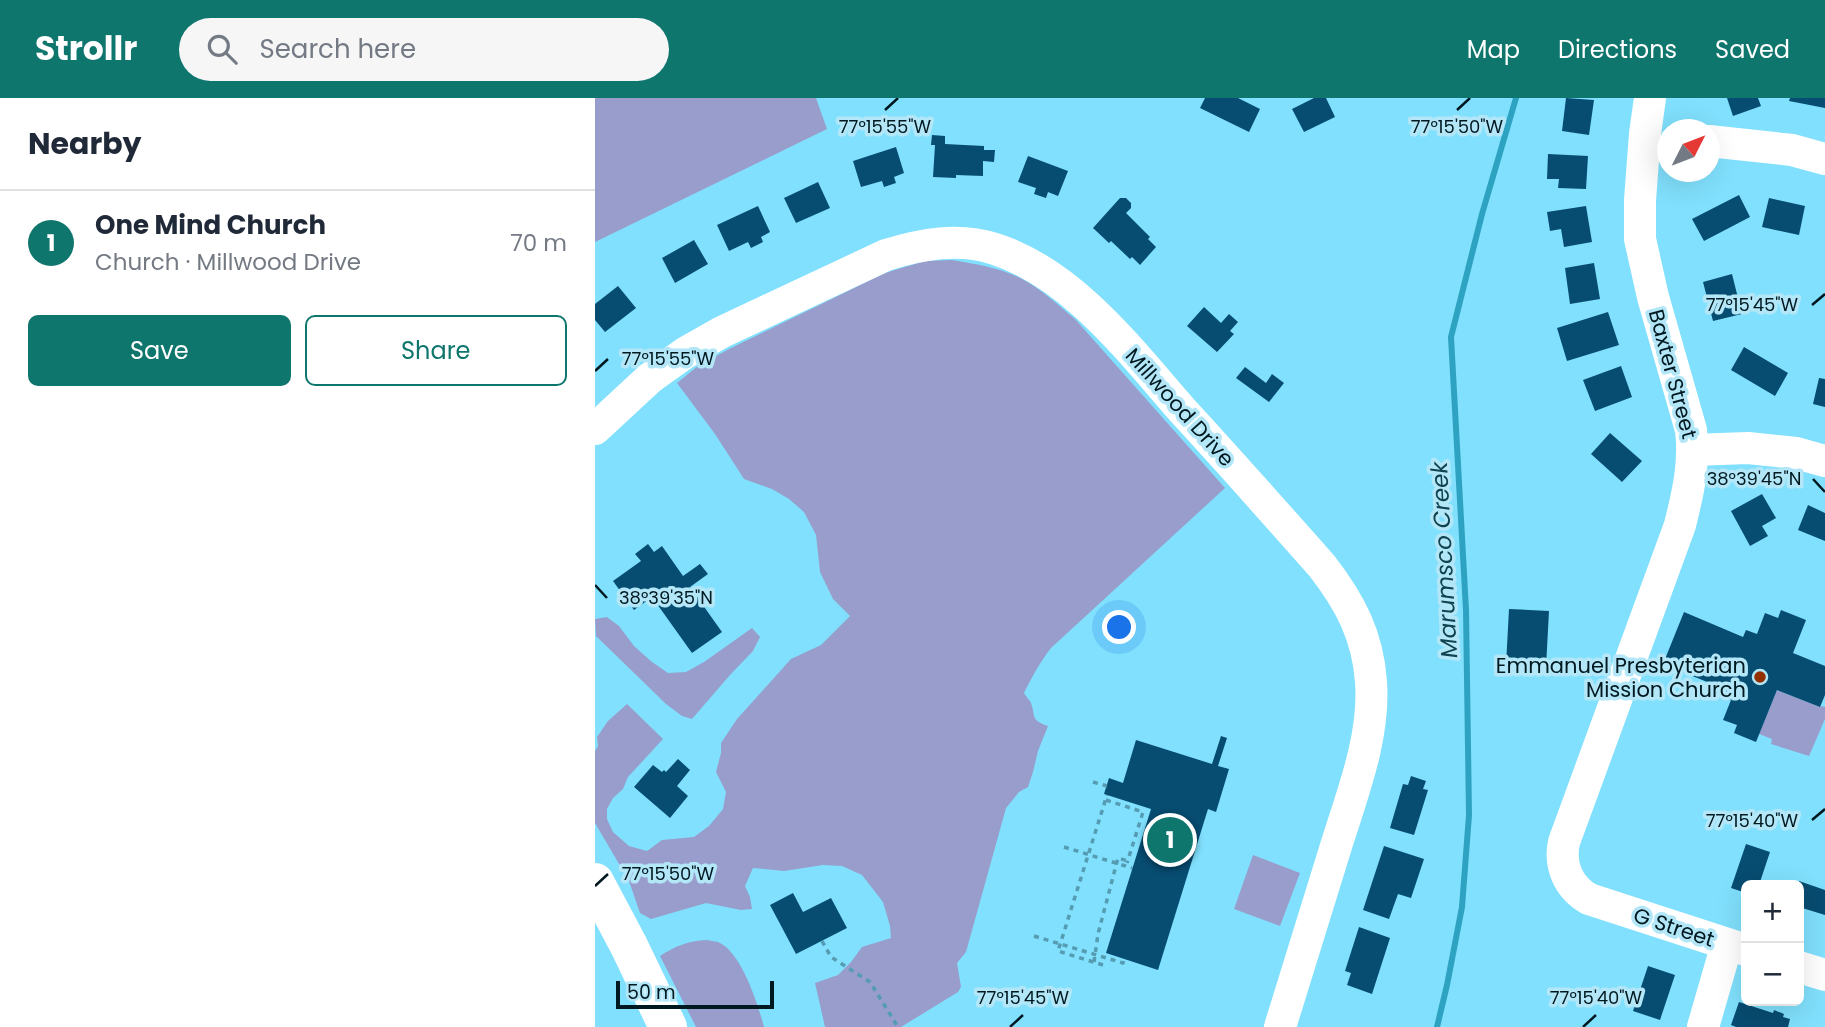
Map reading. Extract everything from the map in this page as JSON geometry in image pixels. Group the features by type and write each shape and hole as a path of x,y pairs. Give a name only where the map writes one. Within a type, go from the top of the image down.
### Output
{"main road":[{"path":"595,882 668,1027"}],"street":[{"name":"Baxter Street","path":"1602,904 1582,895 1576,889 1565,873 1562,852 1680,525 1691,477 1693,450 1691,430 1653,297 1640,239 1640,200 1656,135 1650,98"},
{"path":"1720,142 1792,150 1825,159"},
{"name":"Millwood Drive","path":"595,429 650,378 685,353 722,332 900,250 940,243 995,249 1041,271 1070,292 1113,332 1322,566 1348,602 1363,638 1371,699 1363,754 1280,1027"},
{"path":"1693,450 1748,447 1796,453 1825,461"},
{"name":"G Street","path":"1602,904 1737,947"},
{"path":"1703,1027 1737,947"},
{"path":"1804,969 1825,975"}],"path":[{"path":"1093,782 1107,786"},
{"path":"1094,963 1098,934 1118,858 1128,862 1143,812 1106,798 1058,951 1094,963 1103,965"},
{"path":"1064,847 1132,868"},
{"path":"1034,936 1123,963 1124,959"},
{"path":"822,941 831,957 870,982 898,1027"}],"shaded area":[{"path":"595,98 816,98 827,129 595,242"},
{"path":"952,260 1014,275 1056,303 1075,319 1225,488 1051,648 1030,681 1024,693 1031,702 1036,720 1048,726 1028,787 1019,792 1006,808 966,952 957,963 961,987 958,992 901,1027 825,1027 815,983 838,975 862,947 891,938 883,902 862,875 842,866 823,865 784,871 753,868 745,886 752,909 741,910 706,903 651,919 640,913 629,881 595,823 597,737 608,721 627,704 663,739 628,777 623,789 613,798 607,809 607,819 613,832 629,846 647,851 662,840 694,837 709,826 723,809 726,792 716,772 721,743 737,719 791,659 821,645 850,616 833,599 820,572 816,535 804,512 772,489 744,479 677,383 698,366 729,349 885,273 925,261"},
{"path":"607,617 619,626 634,646 668,673 686,672 752,628 760,637 753,651 692,719 682,716 666,704 596,636 595,619"},
{"path":"1777,690 1825,707 1825,719 1809,756 1771,744 1772,739 1759,734"},
{"path":"1253,855 1300,873 1280,926 1234,909"},
{"path":"707,940 718,942 734,956 758,1005 764,1027 696,1027 660,956 682,945"}],"building":[{"path":"1205,98 1238,98 1260,109 1249,132 1200,108"},
{"path":"1314,98 1326,98 1335,117 1304,132 1292,109"},
{"path":"1566,98 1594,100 1589,135 1562,131"},
{"path":"1727,98 1758,98 1761,106 1733,116"},
{"path":"1790,98 1825,98 1825,108 1789,101"},
{"path":"932,135 945,136 945,144 984,146 984,150 995,150 994,162 983,161 983,176 933,177 935,145 931,145"},
{"path":"896,147 904,173 894,177 896,183 884,187 882,181 861,187 853,161"},
{"path":"1548,154 1588,156 1586,189 1558,188 1559,179 1547,179"},
{"path":"1028,156 1068,171 1058,196 1048,192 1046,198 1034,194 1036,188 1018,182"},
{"path":"818,182 830,208 796,223 784,198"},
{"path":"1739,195 1750,217 1704,241 1692,219"},
{"path":"1120,198 1126,198 1131,203 1131,208 1126,213 1150,237 1148,239 1156,247 1140,265 1093,228"},
{"path":"1769,198 1805,206 1799,235 1762,227"},
{"path":"758,206 770,232 761,237 763,242 751,248 748,242 729,251 717,225"},
{"path":"1586,206 1592,242 1564,247 1561,229 1550,231 1547,212"},
{"path":"694,240 708,264 675,283 662,258"},
{"path":"1594,263 1600,299 1570,304 1565,268"},
{"path":"1732,274 1742,314 1713,321 1703,282"},
{"path":"618,286 636,308 605,332 595,320 595,304"},
{"path":"1204,307 1221,323 1229,314 1238,322 1230,331 1234,334 1217,352 1187,326"},
{"path":"1608,312 1619,345 1567,361 1557,328"},
{"path":"1744,347 1788,373 1775,396 1731,370"},
{"path":"1621,366 1632,397 1595,411 1583,380"},
{"path":"1245,367 1266,383 1272,374 1284,383 1269,402 1236,378"},
{"path":"1819,378 1825,379 1825,407 1813,404"},
{"path":"1610,433 1642,461 1622,482 1591,454"},
{"path":"1762,494 1776,518 1762,526 1768,536 1750,546 1731,511"},
{"path":"1808,505 1825,513 1825,541 1798,530"},
{"path":"648,544 654,552 662,546 683,576 700,564 708,574 690,587 722,632 692,653 652,597 634,610 613,581 641,561 635,554"},
{"path":"1509,609 1549,611 1546,667 1506,665"},
{"name":"Emmanuel Presbyterian Mission Church","path":"1781,610 1806,620 1793,653 1825,666 1825,695 1820,707 1777,690 1756,742 1734,733 1737,725 1723,720 1731,700 1719,696 1722,688 1663,664 1684,612 1743,637 1746,630 1757,634 1765,613 1778,618"},
{"path":"1221,736 1227,738 1218,766 1229,769 1216,812 1208,809 1158,970 1106,953 1151,809 1104,794 1109,778 1123,783 1136,740 1212,764"},
{"path":"678,759 690,770 677,786 688,796 670,818 634,787 653,765 666,772"},
{"path":"1411,776 1426,781 1423,789 1428,790 1414,835 1390,828 1403,784 1408,785"},
{"path":"1746,844 1770,852 1761,880 1741,880 1741,891 1731,888"},
{"path":"1384,846 1424,859 1411,898 1398,894 1389,919 1363,910"},
{"path":"1804,883 1825,890 1825,915 1804,909"},
{"path":"793,893 803,912 831,898 847,928 796,954 770,905"},
{"path":"1359,927 1390,938 1372,994 1347,985 1351,973 1345,971"},
{"path":"1648,966 1675,975 1660,1020 1633,1011"},
{"path":"1739,1002 1741,1006 1751,1006 1773,1013 1774,1010 1790,1019 1788,1027 1731,1025"}],"waterway":[{"name":"Marumsco Creek","path":"1437,1027 1462,907 1469,815 1466,610 1451,337 1482,214 1516,98"}],"place":[{"name":"Emmanuel Presbyterian Mission Church","path":"1760,677"},
{"name":"One Mind Church","path":"1170,840"}]}
